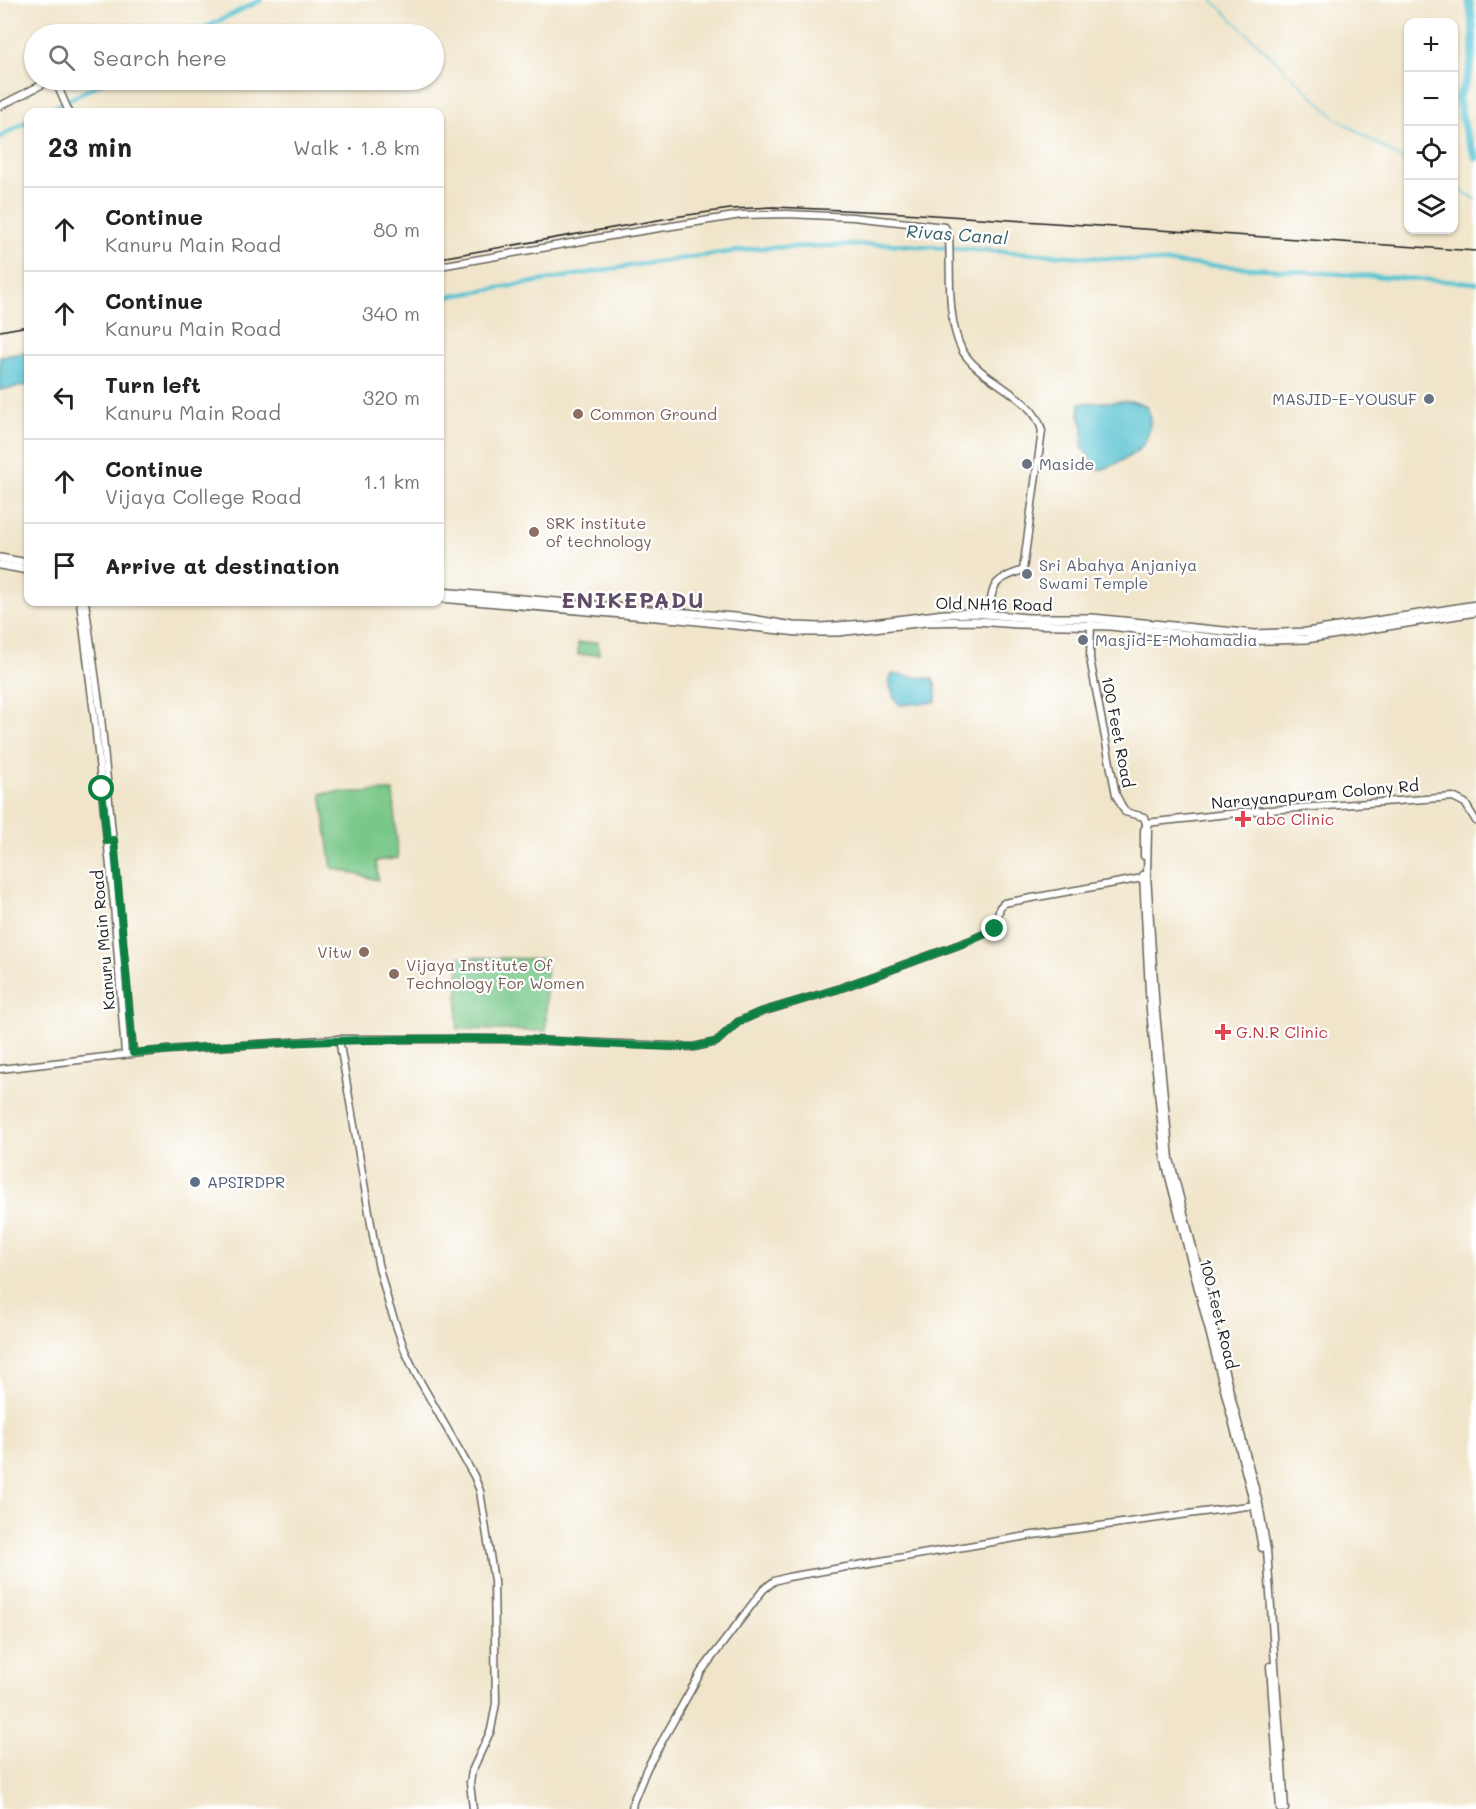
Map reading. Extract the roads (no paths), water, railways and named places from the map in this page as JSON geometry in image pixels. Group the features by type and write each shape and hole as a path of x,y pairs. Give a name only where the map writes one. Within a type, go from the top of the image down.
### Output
{"main road":[{"path":"0,558 24,562"},
{"path":"0,565 24,569"},
{"name":"Old NH16 Road","path":"444,592 735,617 793,626 865,624 944,614 990,614 1231,633 1275,634 1306,632 1476,605"},
{"name":"Old NH16 Road","path":"444,597 798,632 838,632 954,620 1091,622 1240,641 1306,639 1476,612"}],"street":[{"path":"0,106 33,90"},
{"path":"59,90 67,108"},
{"path":"444,265 741,215 787,214 853,217 907,225 945,227 949,236 950,300 956,333 962,349 968,359 978,368 1034,413 1042,431 1023,570 996,582 992,591 990,614"},
{"name":"Kanuru Main Road","path":"81,606 110,841 129,1053"},
{"name":"Kanuru Main Road","path":"87,606 101,717 110,841"},
{"name":"100 Feet Road","path":"1091,622 1090,659 1116,795 1125,812 1144,817 1148,830 1147,875 1156,1012 1170,1159 1267,1550 1285,1809"},
{"name":"Narayanapuram Colony Rd","path":"1146,824 1255,811 1453,797 1465,803 1476,821"},
{"name":"100 Feet Road","path":"1146,824 1143,878 1150,1010 1165,1161 1256,1504 1263,1549 1280,1809"},
{"path":"0,1069 129,1053 241,1044 339,1040 505,1039 667,1047 708,1045 716,1042 729,1028 748,1017 838,989 969,941 995,929 1000,908 1004,903 1143,878"},
{"path":"339,1040 378,1264 389,1305 412,1366 474,1476 480,1491 494,1581 496,1702 491,1730 472,1772 470,1782 473,1809"},
{"path":"632,1809 647,1768 701,1672 763,1590 774,1581 1033,1535 1256,1504"}],"water":[{"path":"24,353 24,386 0,390 0,357"},
{"path":"1131,401 1146,406 1148,411 1149,432 1145,442 1128,457 1107,467 1097,470 1088,466 1092,460 1082,447 1083,426 1079,415 1080,403"},
{"path":"892,674 933,679 936,687 936,702 900,705 894,698 889,682"}],"waterway":[{"path":"212,24 261,0"},
{"path":"1212,0 1336,118 1404,160"},
{"path":"1469,0 1473,25 1473,50 1468,74 1458,98 1466,134 1476,157"},
{"path":"53,108 88,90"},
{"path":"0,137 24,123"},
{"path":"1459,190 1476,199"},
{"name":"Rivas Canal","path":"444,297 635,265 759,248 888,244 1476,283"}],"railway":[{"path":"444,257 681,216 730,209 774,207 888,212 1476,251"},
{"path":"0,331 24,327"}],"place":[{"name":"MASJID-E-YOUSUF","path":"1429,399"},
{"name":"Common Ground","path":"578,414"},
{"name":"Maside","path":"1027,464"},
{"name":"SRK institute of technology","path":"534,532"},
{"name":"Sri Abahya Anjaniya Swami Temple","path":"1027,574"},
{"name":"Masjid-E-Mohamadia","path":"1083,640"},
{"name":"abc Clinic","path":"1243,819"},
{"name":"Vitw","path":"364,952"},
{"name":"Vijaya Institute Of Technology For Women","path":"394,974"},
{"name":"G.N.R Clinic","path":"1223,1032"},
{"name":"APSIRDPR","path":"195,1182"}],"district":[{"name":"ENIKEPADU","path":"633,600"}]}
